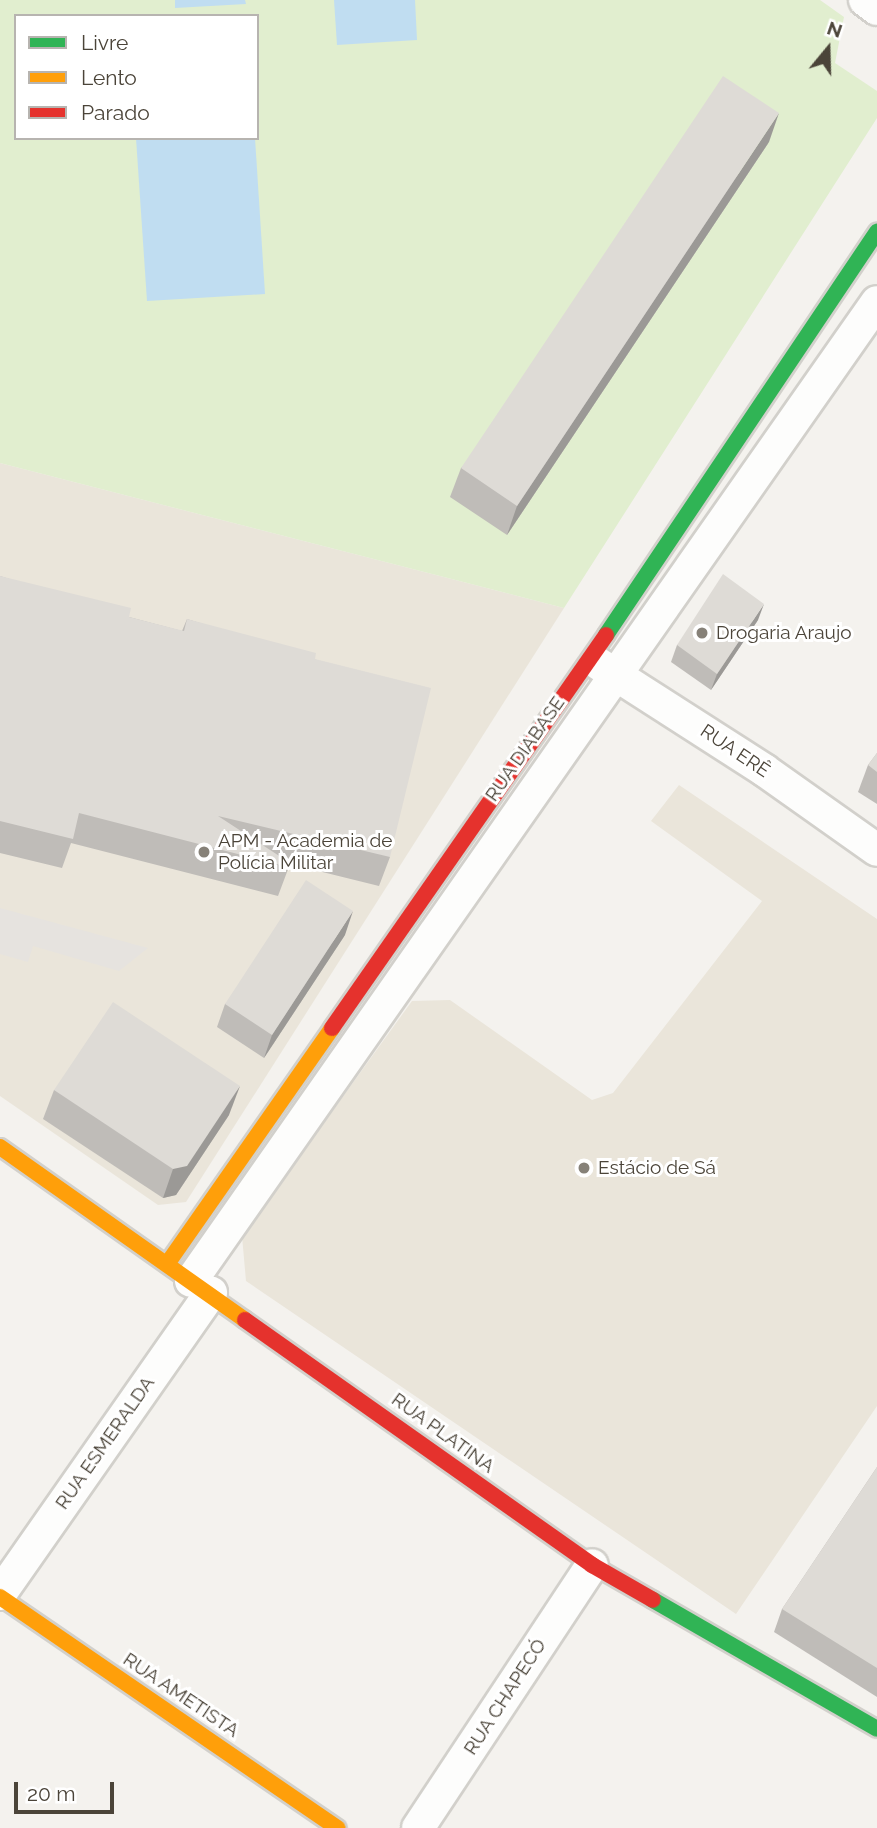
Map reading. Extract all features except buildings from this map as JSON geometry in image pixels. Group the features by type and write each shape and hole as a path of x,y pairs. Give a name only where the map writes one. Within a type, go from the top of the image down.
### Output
{"street":[{"path":"865,0 877,9"},
{"name":"RUA DIABASE","path":"190,1279 589,657 877,231"},
{"name":"RUA DIABASE","path":"190,1279 617,676 877,302"},
{"name":"RUA ERÊ","path":"589,657 877,850"},
{"name":"RUA PLATINA","path":"0,1147 592,1565 877,1729"},
{"name":"RUA ESMERALDA","path":"0,1595 190,1279"},
{"name":"RUA CHAPECÓ","path":"418,1828 592,1565"},
{"name":"RUA AMETISTA","path":"0,1595 337,1828"}],"shaded area":[{"name":"APM - Academia de Polícia Militar","path":"0,463 564,608 186,1202 158,1205 0,1096"},
{"name":"Estácio de Sá","path":"679,785 877,919 877,1406 736,1614 246,1281 242,1236 412,1001 450,1000 592,1100 613,1093 762,901 651,821"},
{"path":"0,908 148,948 119,971 33,946 28,962 0,954"}],"green space":[{"path":"0,0 820,0 844,17 835,63 877,91 877,118 564,608 0,463"}],"water":[{"path":"175,0 245,0 246,4 175,8"},
{"path":"334,0 415,0 417,40 337,45"},
{"path":"136,140 255,140 265,294 147,301"}],"traffic: fast":[{"path":"606,635 877,231"},
{"path":"653,1600 877,1729"}],"traffic: slow":[{"path":"167,1264 332,1028"},
{"path":"0,1147 245,1320"},
{"path":"0,1597 337,1828"}],"traffic: jam":[{"path":"332,1028 606,635"},
{"path":"245,1320 592,1565 653,1600"}],"place":[{"name":"Drogaria Araujo","path":"702,633"},
{"name":"APM - Academia de Polícia Militar","path":"204,852"},
{"name":"Estácio de Sá","path":"584,1168"}]}
